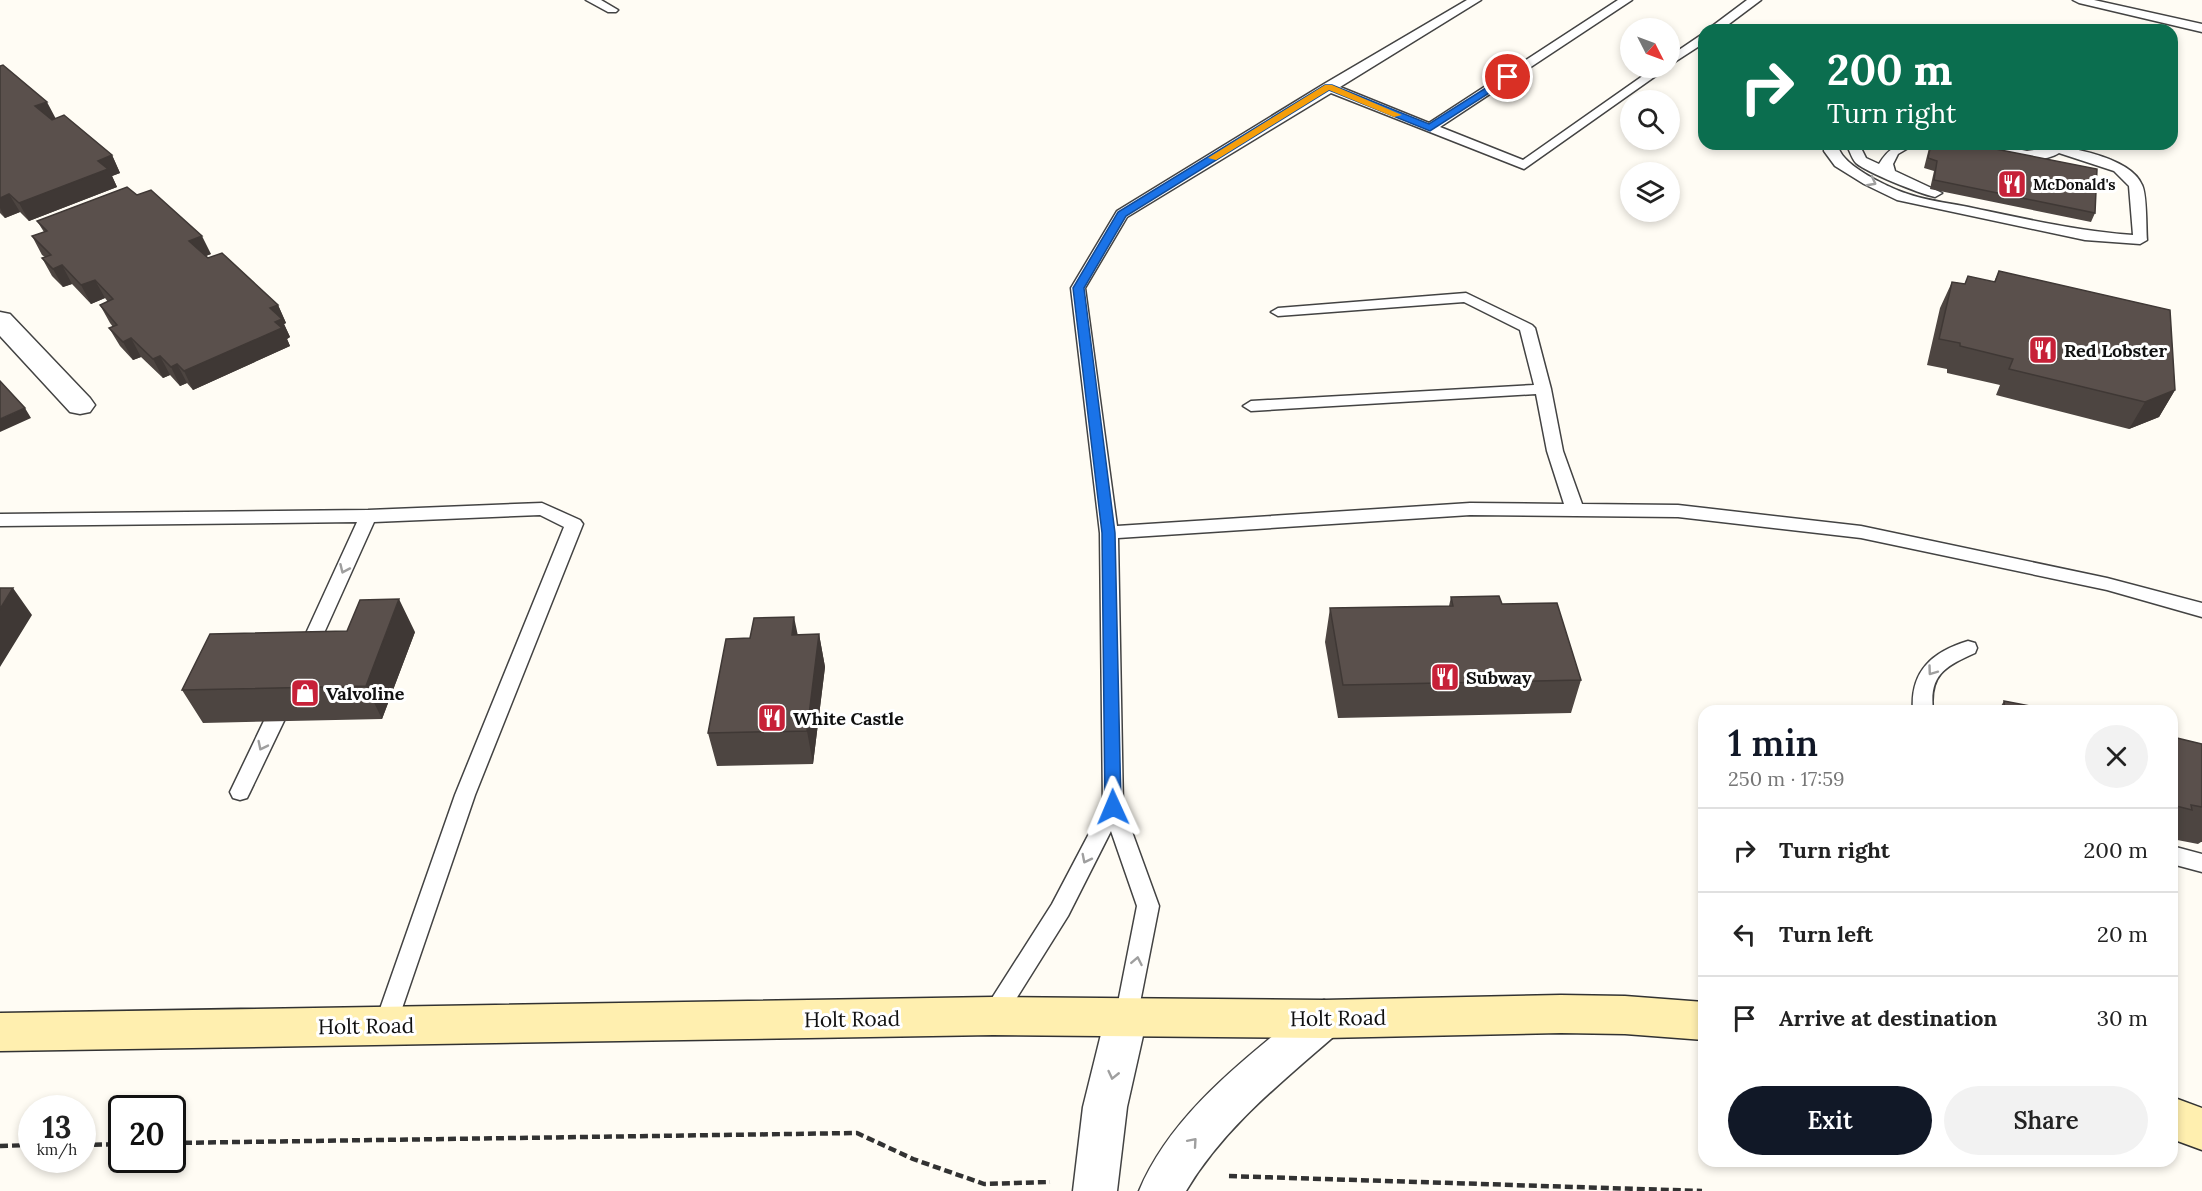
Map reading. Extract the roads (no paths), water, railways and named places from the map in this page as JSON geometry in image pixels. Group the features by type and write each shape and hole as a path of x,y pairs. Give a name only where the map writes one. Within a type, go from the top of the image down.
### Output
{"main road":[{"name":"Holt Road","path":"0,1032 993,1016 1324,1019 1572,1014 1698,1021"},
{"path":"2178,1121 2202,1129"}],"street":[{"path":"0,320 80,405"},
{"path":"1096,1186 1105,1107 1126,1018"},
{"path":"1165,1184 1188,1147 1242,1089 1324,1019"}],"lane":[{"path":"592,0 612,10"},
{"path":"1126,1018 1148,906 1113,807 1109,533 1078,288 1122,214 1328,87 1475,0"},
{"path":"1430,128 1626,0"},
{"path":"1721,24 1755,0"},
{"path":"2079,0 2202,28"},
{"path":"1680,54 1698,40"},
{"path":"1328,87 1524,165 1647,78"},
{"path":"1832,150 1840,163 1869,181 1902,197 2085,236 2140,240 2136,185 2119,168 2064,150"},
{"path":"1856,150 1861,160 1922,190 2025,212 2085,236"},
{"path":"1889,175 1886,164 1898,150"},
{"path":"2002,150 2027,155 2069,151"},
{"path":"1278,312 1467,297 1527,328 1544,389 1555,451 1575,510"},
{"path":"1251,406 1544,389"},
{"path":"0,520 368,516 542,509 574,524 465,795 385,1026"},
{"path":"1109,533 1470,510 1678,511 1861,532 2107,584 2202,610"},
{"path":"300,665 368,516"},
{"path":"1923,705 1924,682 1939,661 1968,648"},
{"path":"240,792 291,684"},
{"path":"993,1016 1060,910 1113,807"},
{"path":"2178,857 2202,863"}],"place":[{"name":"McDonald's","path":"2012,184"},
{"name":"Red Lobster","path":"2043,350"},
{"name":"Subway","path":"1445,677"},
{"name":"Valvoline","path":"305,693"},
{"name":"White Castle","path":"772,718"}]}
